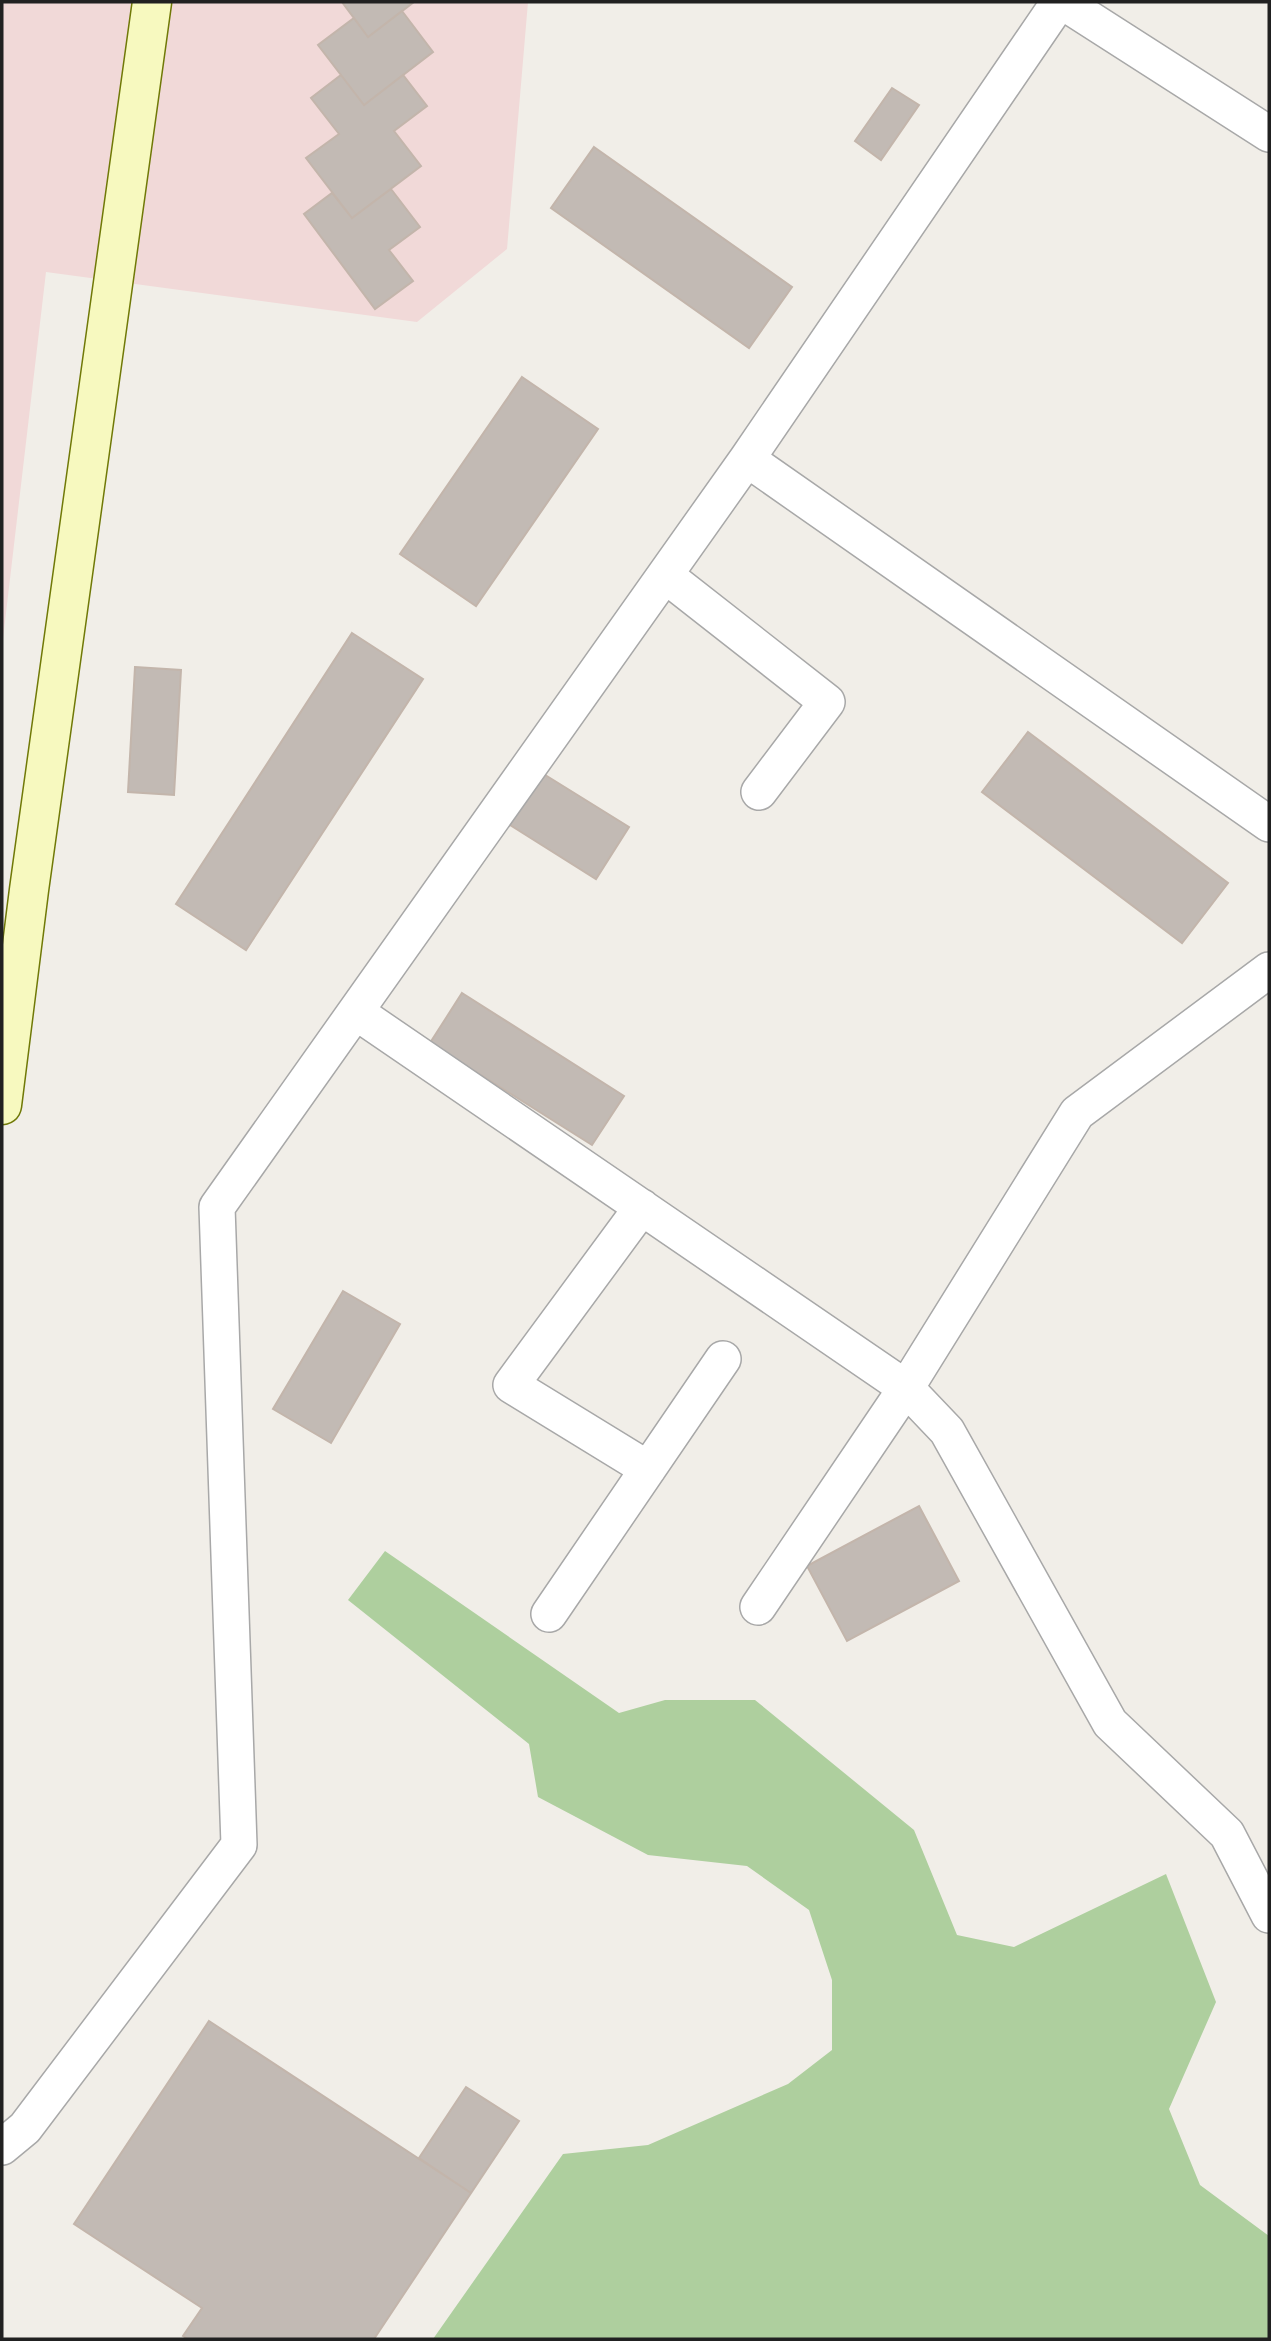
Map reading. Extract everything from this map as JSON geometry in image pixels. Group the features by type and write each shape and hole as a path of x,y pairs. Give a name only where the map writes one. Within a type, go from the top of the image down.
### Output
{"street":[{"path":"2,1105 15,888 152,2"},
{"path":"2,2147 25,2128 239,1845 217,1207 747,459 1061,2 1269,134"},
{"path":"747,459 1269,824"},
{"path":"665,575 827,702 759,792"},
{"path":"758,1607 906,1388 1077,1113 1269,970"},
{"path":"356,1012 906,1388 947,1431 1110,1723 1227,1833 1269,1915"},
{"path":"642,1207 511,1385 648,1469"},
{"path":"549,1614 723,1359"}],"shaded area":[{"path":"2,2 528,2 507,249 417,322 46,272 2,647"}],"green space":[{"path":"385,1551 619,1713 665,1700 755,1700 914,1830 957,1935 1014,1947 1166,1874 1216,2002 1169,2109 1200,2185 1269,2236 1269,2339 433,2339 563,2154 648,2145 788,2084 832,2050 832,1980 809,1910 747,1866 648,1855 538,1797 529,1744 348,1600"}],"building":[{"path":"342,2 414,2 368,37"},
{"path":"402,11 433,52 364,105 318,45 354,18 368,37"},
{"path":"341,75 364,105 403,75 427,106 394,131 421,166 352,218 306,158 339,134 311,98"},
{"path":"892,88 919,105 881,160 855,141"},
{"path":"594,147 792,287 749,348 551,208"},
{"path":"391,189 420,227 389,250 413,281 375,309 304,214 332,193 352,218"},
{"path":"522,377 598,429 476,606 400,554"},
{"path":"352,633 423,679 246,950 176,904"},
{"path":"135,667 181,670 174,795 128,792"},
{"path":"1028,732 1228,883 1182,943 982,792"},
{"path":"542,773 629,827 596,879 510,825"},
{"path":"462,993 624,1096 592,1145 430,1043"},
{"path":"343,1291 400,1324 331,1443 273,1409"},
{"path":"919,1506 959,1581 847,1641 807,1566"},
{"path":"209,2021 471,2193 374,2339 188,2339 183,2336 202,2308 74,2224"},
{"path":"466,2087 519,2121 471,2193 419,2158"}]}
